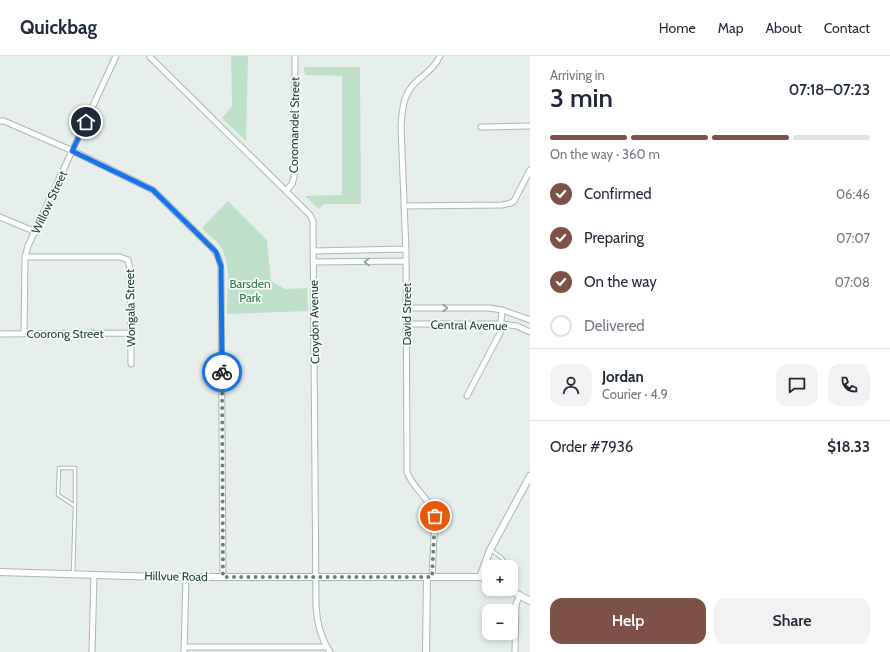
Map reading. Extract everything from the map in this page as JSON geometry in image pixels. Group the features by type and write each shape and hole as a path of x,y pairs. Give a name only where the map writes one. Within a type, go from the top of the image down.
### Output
{"street":[{"name":"Willow Street","path":"24,333 25,257 116,56"},
{"name":"Coromandel Street","path":"286,191 292,184 294,177 295,56"},
{"name":"David Street","path":"429,577 435,516 433,508 410,479 407,472 406,249 401,127 402,108 409,89 427,73 437,62 440,56"},
{"name":"Croydon Avenue","path":"150,57 310,215 313,221 317,617 319,627 329,650"},
{"path":"0,121 4,121 72,151 153,190 216,252 222,274 223,577"},
{"path":"481,128 530,126"},
{"path":"404,206 502,205 511,203 514,201 530,170"},
{"path":"0,217 36,232"},
{"path":"313,250 406,249"},
{"name":"Wongala Street","path":"25,257 120,257 128,260 130,269 131,364"},
{"path":"313,262 406,261"},
{"name":"Central Avenue","path":"406,308 489,308 502,310 530,320"},
{"path":"468,396 500,333 502,324 502,310"},
{"name":"Central Avenue","path":"406,324 502,324 517,326 530,332"},
{"name":"Coorong Street","path":"0,334 131,333"},
{"path":"480,577 490,550 530,476"},
{"name":"Hillvue Road","path":"0,572 186,577 480,577"},
{"path":"92,652 94,575"},
{"path":"186,577 184,650 329,650"},
{"path":"426,652 429,577"},
{"path":"515,652 516,604 520,595 530,601"}],"lane":[{"path":"73,574 75,506 75,468 59,468 58,495 75,506"},
{"path":"490,550 503,560"}],"green space":[{"path":"231,56 248,56 246,141 222,118 232,106"},
{"path":"304,67 360,67 361,204 324,204 319,209 305,196 342,195 342,76 305,75"},
{"name":"Barsden Park","path":"228,201 267,240 271,281 285,289 307,288 308,311 227,314 228,278 224,253 216,241 202,228"}],"way so far":[{"path":"222,372 223,577 432,577 435,516"}],"route":[{"path":"86,122 72,151 153,190 216,252 221,266 222,372"}]}
